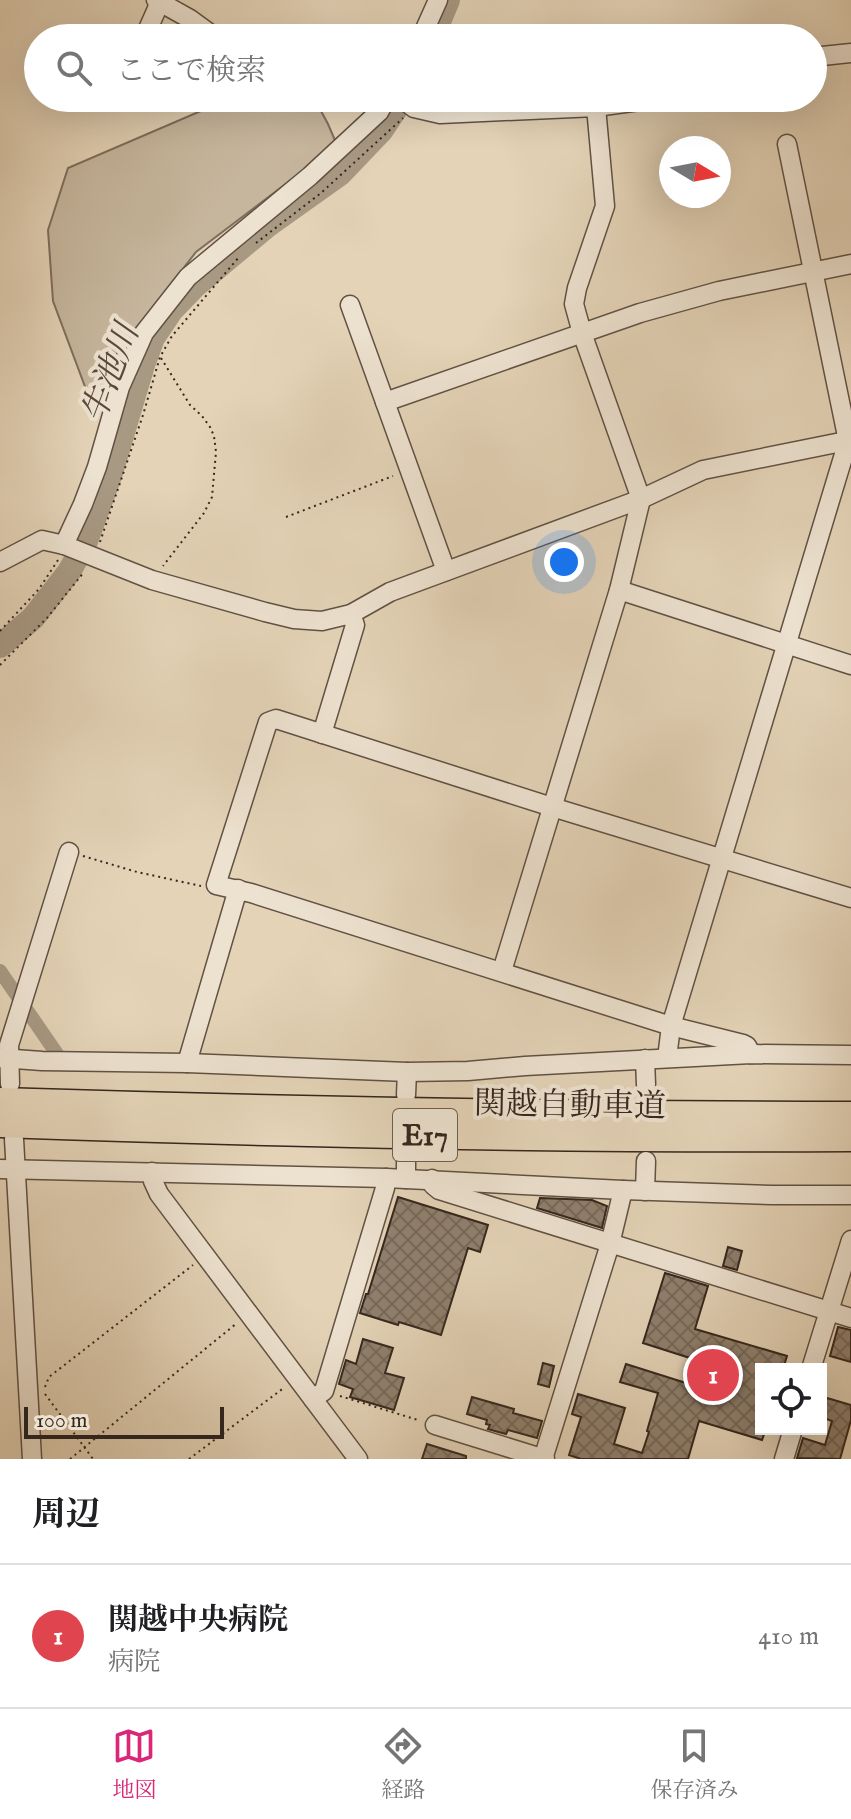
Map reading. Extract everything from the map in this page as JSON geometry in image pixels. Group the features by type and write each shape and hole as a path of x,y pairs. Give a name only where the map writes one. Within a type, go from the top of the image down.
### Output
{"highway":[{"name":"関越自動車道","path":"5,1092 399,1111 851,1115"},
{"name":"関越自動車道","path":"7,1132 192,1131 646,1139 851,1138"}],"street":[{"path":"427,24 438,0"},
{"path":"149,24 158,1 197,24"},
{"path":"827,56 851,53"},
{"path":"67,546 97,467 120,387 144,333 188,277 310,176 379,112"},
{"path":"434,112 485,112"},
{"path":"502,971 619,590 641,499 574,304 606,198 597,112"},
{"path":"667,1058 671,1026 849,440 787,144"},
{"path":"385,402 640,313 719,291 851,264"},
{"path":"350,305 446,571"},
{"path":"0,562 42,540 67,546 152,580 294,619 322,621 351,614 390,592 641,499 703,470 849,440"},
{"path":"619,590 851,665"},
{"path":"322,734 355,625 351,614"},
{"path":"751,1054 743,1044 671,1026 238,889 216,885 268,722 276,719 851,898"},
{"path":"5,1092 4,1059 69,852"},
{"path":"187,1063 238,889"},
{"path":"4,1059 407,1072 751,1054 851,1055"},
{"path":"645,1059 646,1085"},
{"path":"406,1095 407,1072"},
{"path":"7,1132 32,1459"},
{"path":"406,1149 406,1179"},
{"path":"645,1191 646,1161"},
{"path":"8,1170 432,1179 645,1191 851,1195"},
{"path":"152,1172 159,1194 318,1395 358,1459"},
{"path":"318,1395 386,1178"},
{"path":"432,1179 439,1190 851,1318"},
{"path":"139,1188 150,1196 346,1459"},
{"path":"435,1425 544,1459 610,1244 623,1190"},
{"path":"813,1363 851,1240"},
{"path":"784,1459 791,1435"}],"path":[{"path":"253,245 361,159 400,112"},
{"path":"0,665 47,618 94,557 160,357 172,336 242,254"},
{"path":"152,580 204,513 212,497 216,452 210,427 190,405 160,357"},
{"path":"286,517 410,470"},
{"path":"0,631 48,576 67,546"},
{"path":"69,852 210,889 216,885"},
{"path":"93,1459 45,1394 46,1382 197,1261"},
{"path":"70,1459 241,1320"},
{"path":"189,1459 290,1384"},
{"path":"318,1395 435,1425"}],"shaded area":[{"path":"198,112 322,112 337,145 196,252 87,392 53,301 48,230 68,168"}],"building":[{"path":"398,1197 488,1225 480,1252 468,1248 441,1335 360,1313"},
{"path":"540,1198 592,1200 607,1206 602,1228 537,1208"},
{"path":"728,1247 742,1251 737,1270 723,1266"},
{"path":"665,1273 708,1286 695,1329 787,1356 785,1363 755,1363 755,1435 764,1435 762,1440 699,1421 688,1459 581,1459 569,1455 581,1417 572,1414 578,1394 625,1408 614,1444 642,1453 658,1393 620,1382 626,1364 686,1383 693,1359 643,1343"},
{"path":"838,1327 851,1330 851,1362 830,1356"},
{"path":"363,1339 393,1348 385,1373 404,1378 394,1410 350,1397 353,1389 339,1384 346,1360 356,1364"},
{"path":"543,1363 554,1366 549,1387 538,1384"},
{"path":"472,1397 542,1421 537,1438 508,1430 506,1434 488,1429 490,1425 486,1424 487,1420 467,1414"},
{"path":"827,1398 851,1405 851,1420 840,1459 797,1458 803,1438 825,1445 832,1421 827,1419"},
{"path":"427,1444 466,1456 466,1459 422,1459"}],"waterway":[{"name":"牛池川","path":"438,24 448,0"},
{"name":"牛池川","path":"0,646 33,618 69,572 86,541 110,476 143,365 153,338 171,311 195,286 267,226 340,174 381,131 394,112"},
{"path":"0,971 57,1054"}],"place":[{"name":"関越中央病院","path":"713,1375"}]}
